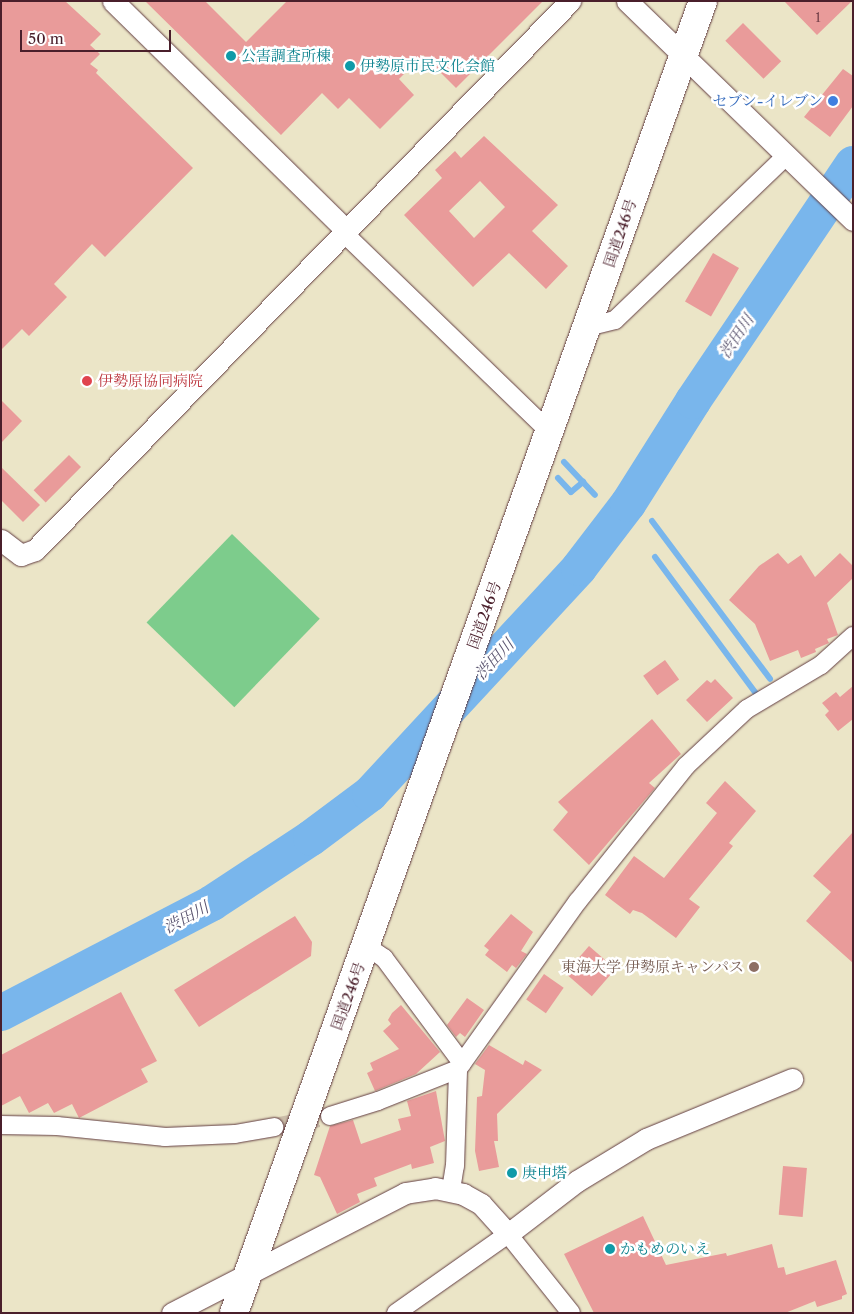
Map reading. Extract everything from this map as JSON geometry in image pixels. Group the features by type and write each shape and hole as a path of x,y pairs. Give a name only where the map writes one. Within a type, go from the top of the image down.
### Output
{"highway":[{"name":"国道246号","path":"234,1313 703,1"}],"street":[{"path":"113,1 345,229 351,240 550,432"},
{"path":"1,540 21,554 35,550 345,229 570,1"},
{"path":"627,1 683,53 849,216"},
{"path":"587,327 615,320 787,155"},
{"path":"330,1116 378,1102 460,1066 578,900 686,766 747,709 821,665 853,636"},
{"path":"366,946 384,958 460,1066 455,1166 451,1190"},
{"path":"400,1312 508,1234 577,1181 646,1139 792,1078"},
{"path":"1,1125 57,1126 165,1137 235,1134 274,1127"},
{"path":"172,1313 394,1197 428,1189 451,1190 476,1201 508,1234 570,1313"}],"green space":[{"path":"232,534 320,619 234,707 147,622"}],"building":[{"path":"1,1 65,1 101,34 90,45 100,54 90,64 98,70 96,73 193,168 105,257 92,244 54,284 67,297 29,336 22,329 1,350"},
{"name":"伊勢原市民文化会館","path":"145,1 205,1 246,42 287,1 543,1 456,88 423,55 399,79 414,95 380,129 349,98 338,109 322,93 281,135"},
{"path":"784,1 852,1 817,35"},
{"path":"743,23 781,61 764,79 725,41"},
{"path":"843,69 853,76 853,106 830,137 804,117"},
{"path":"484,136 558,205 532,231 568,266 546,289 509,253 473,287 404,215 442,178 435,170 455,151 461,158","holes":["480,181 505,207 474,238 449,211"]},
{"path":"713,253 739,268 711,316 685,301"},
{"path":"1,400 22,421 1,443"},
{"path":"69,455 81,467 46,502 34,490"},
{"path":"1,467 40,505 23,522 1,500"},
{"path":"778,553 788,564 801,555 815,577 840,553 853,566 853,578 827,603 838,635 827,639 829,643 815,649 816,652 801,658 798,650 770,661 755,624 729,600 759,566"},
{"path":"665,660 679,679 657,695 643,676"},
{"path":"715,679 733,698 707,722 686,700 707,680 711,683"},
{"path":"853,686 853,719 838,731 825,715 829,711 822,703 836,692 840,697"},
{"path":"652,719 681,754 649,783 655,788 589,865 553,830 568,812 558,802"},
{"path":"725,781 756,811 729,843 733,846 689,899 700,907 676,938 642,913 633,910 630,914 605,895 634,856 664,878 717,813 706,803"},
{"path":"853,832 853,963 806,921 831,892 813,876"},
{"path":"511,914 533,932 521,951 527,954 516,968 512,965 507,972 485,955 489,950 484,946"},
{"path":"295,916 312,942 311,956 199,1027 174,990"},
{"path":"589,946 615,969 592,996 565,973"},
{"path":"544,974 564,988 546,1013 526,999"},
{"path":"121,992 157,1061 141,1069 148,1082 79,1118 72,1104 54,1113 48,1103 29,1113 20,1096 1,1106 1,1055"},
{"path":"467,998 484,1010 465,1037 460,1033 456,1037 447,1025"},
{"path":"401,1005 440,1052 416,1074 375,1091 367,1073 373,1070 370,1063 399,1049 383,1031 391,1024 388,1020 392,1013"},
{"path":"489,1045 523,1065 525,1060 542,1070 497,1114 498,1141 494,1141 499,1167 479,1171 475,1151 477,1097 482,1096 485,1070 475,1064"},
{"path":"436,1091 445,1141 430,1147 434,1163 412,1169 411,1164 374,1178 377,1186 357,1194 360,1202 337,1214 320,1177 314,1175 330,1126 353,1120 361,1144 401,1130 398,1119 411,1116 407,1101"},
{"path":"783,1166 807,1168 803,1217 779,1215"},
{"path":"643,1216 666,1265 726,1253 727,1256 772,1244 778,1268 784,1267 786,1275 836,1260 847,1294 842,1296 842,1299 817,1307 815,1301 785,1313 594,1313 564,1254"}],"waterway":[{"name":"渋田川","path":"1,1013 212,903 311,838 370,794 579,568 628,504 693,401 853,164"},
{"path":"564,462 595,495"},
{"path":"558,478 571,492 583,482"},
{"path":"628,504 640,510"},
{"path":"652,521 770,679"},
{"path":"655,557 757,695"}],"tunnel":[{"path":"274,1127 330,1116"}],"place":[{"name":"公害調査所棟","path":"231,56"},
{"name":"伊勢原市民文化会館","path":"350,66"},
{"name":"セブン-イレブン","path":"833,101"},
{"name":"伊勢原協同病院","path":"87,381"},
{"name":"東海大学 伊勢原キャンパス","path":"754,967"},
{"name":"庚申塔","path":"512,1173"},
{"name":"かもめのいえ","path":"610,1249"}]}
